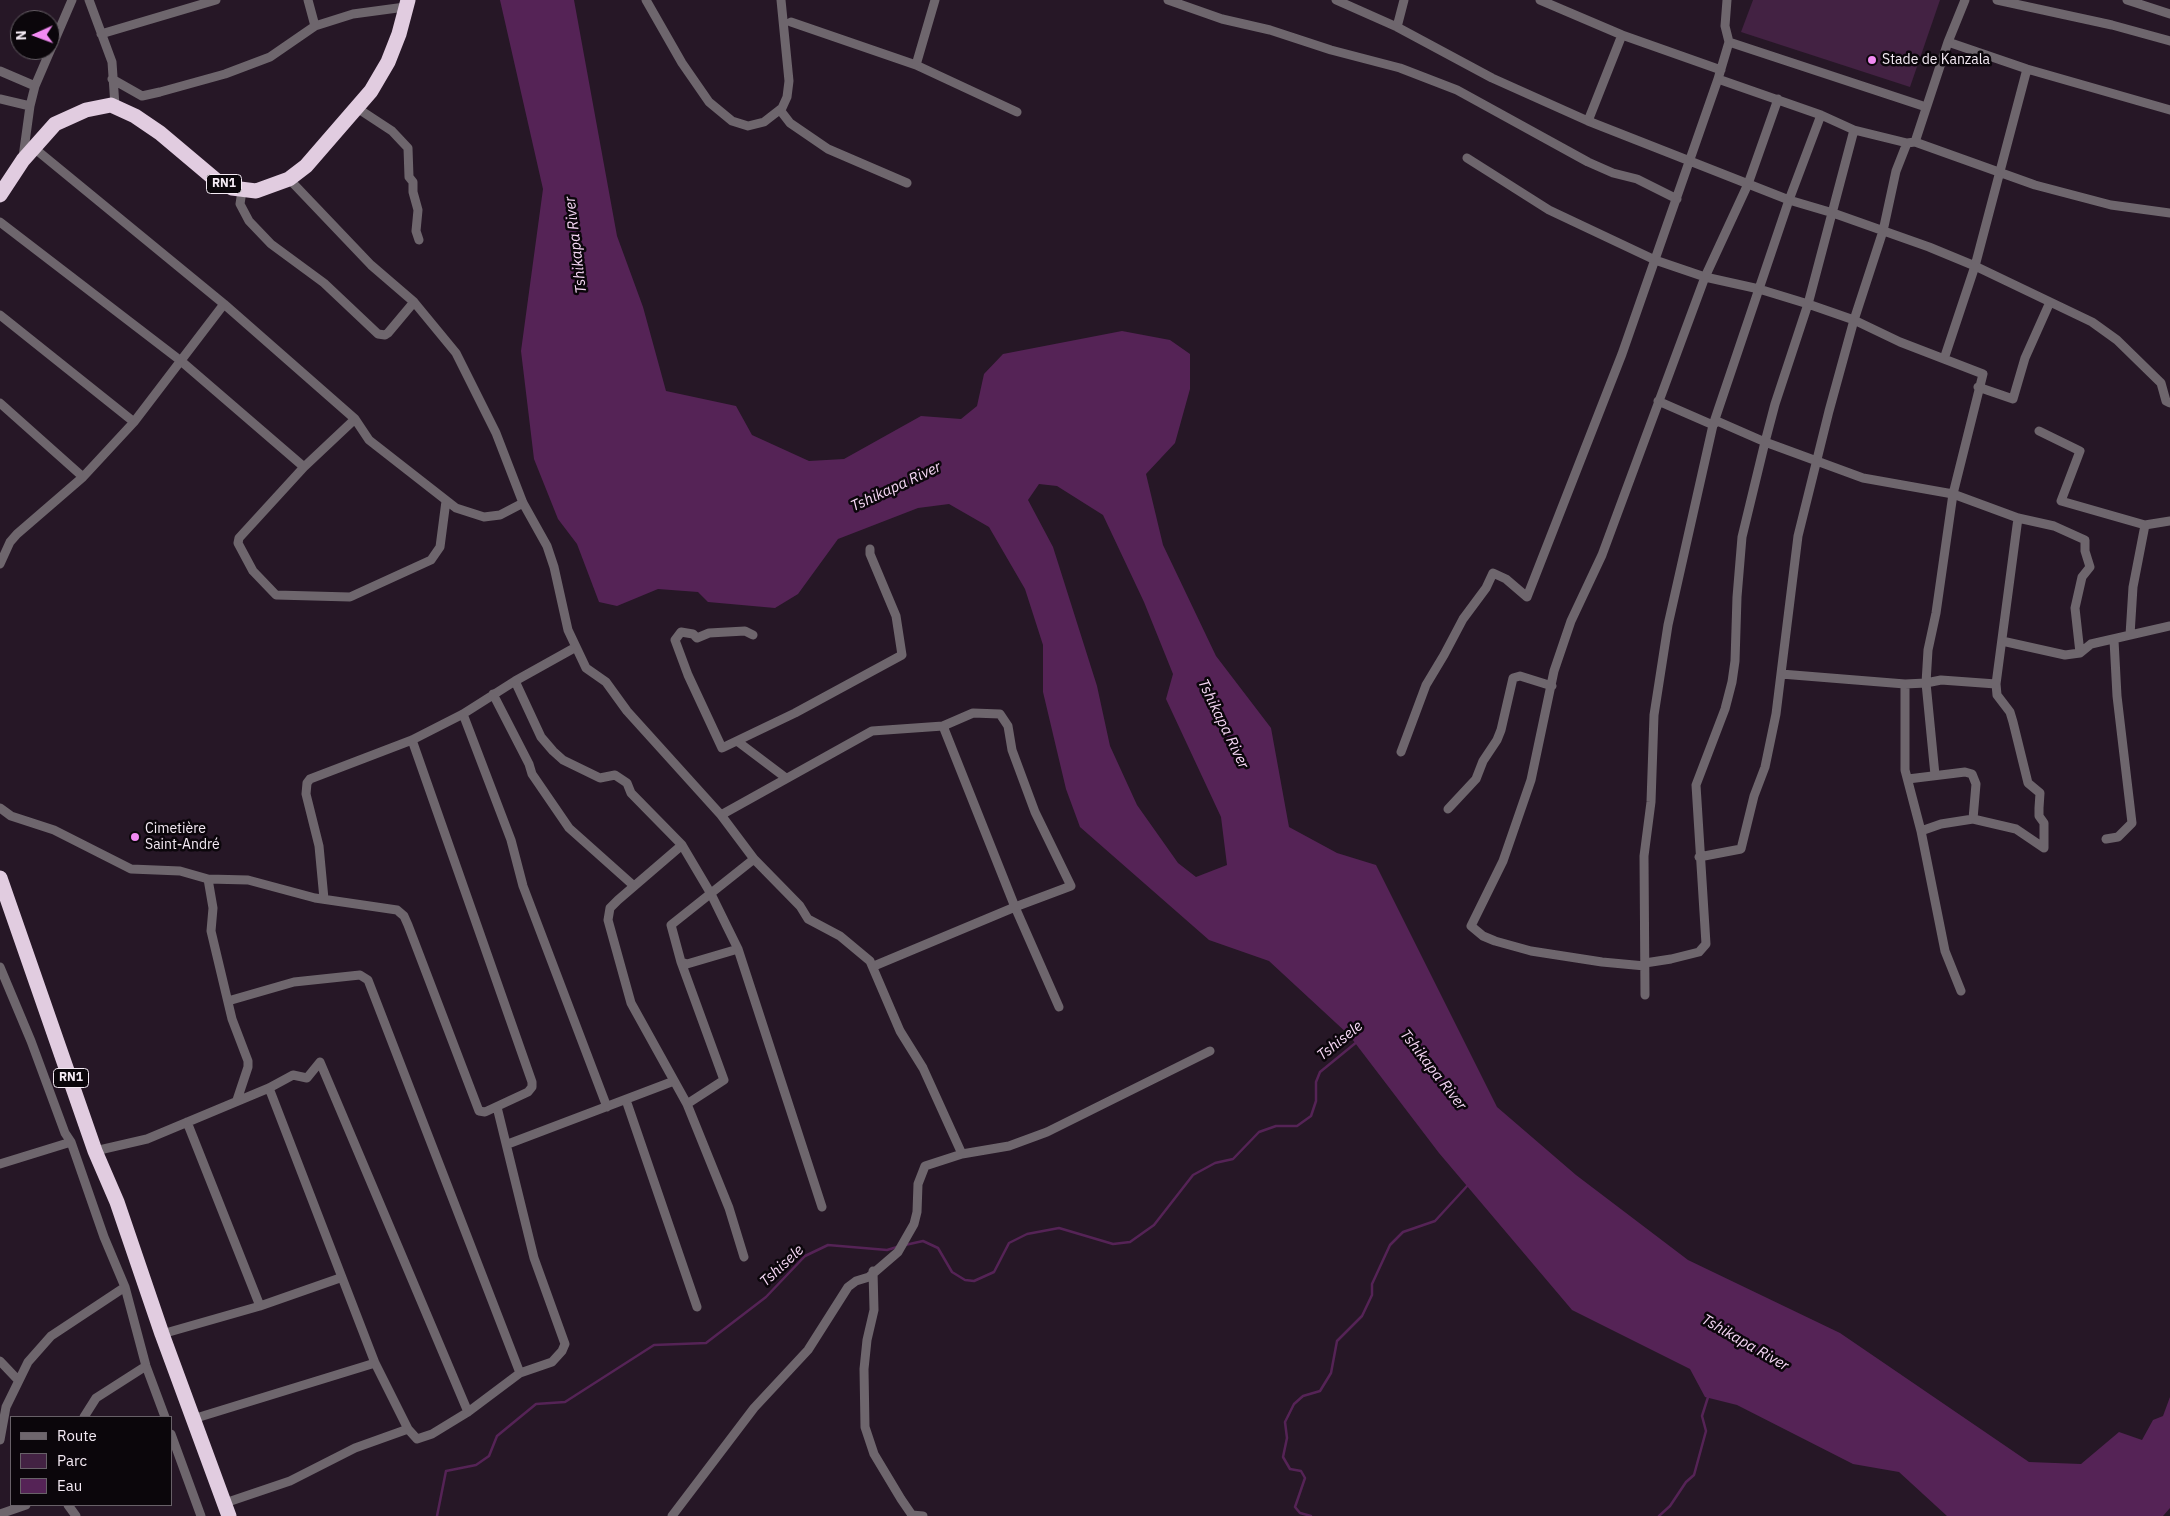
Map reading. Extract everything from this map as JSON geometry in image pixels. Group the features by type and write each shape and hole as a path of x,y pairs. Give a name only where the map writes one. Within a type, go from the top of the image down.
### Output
{"highway":[{"name":"RN1","path":"115,106 135,116 160,133 217,181 242,191 256,191 288,179 306,166 371,91 388,62 399,34 406,4"},
{"path":"0,195 23,160 55,124 99,106 115,106"},
{"name":"RN1","path":"0,878 95,1151 117,1202 162,1334 227,1509"}],"street":[{"path":"23,160 30,106 36,86 72,0"},
{"path":"89,0 112,62 115,106"},
{"path":"101,34 216,0"},
{"path":"308,0 315,26"},
{"path":"646,0 682,62 709,102 732,121 748,126 764,122 780,110 787,97 789,81 782,26 781,0"},
{"path":"916,65 935,0"},
{"path":"1168,0 1222,19 1270,30 1331,50 1400,68 1457,90 1588,162 1678,198"},
{"path":"1336,0 1397,27 1492,78 1588,121 1789,200 1834,213 1975,266 2092,322 2117,340 2161,383 2166,401 2170,403"},
{"path":"1397,27 1404,0"},
{"path":"1540,0 1622,35 1721,70"},
{"path":"1401,752 1426,685 1463,619 1486,588 1492,573 1506,580 1527,597 1592,432 1678,198 1718,79 1729,42 1725,26 1727,0"},
{"path":"1699,856 1741,849 1754,796 1765,767 1781,674 1798,536 1854,320 1883,231 1896,171 1911,143 1926,107 1948,42 1965,0"},
{"path":"1997,0 2112,25 2170,41"},
{"path":"2127,0 2170,14"},
{"path":"112,79 142,96 160,92 225,74 270,57 315,26 353,14 406,4"},
{"path":"792,22 916,65 1017,112"},
{"path":"1588,121 1622,35"},
{"path":"1729,42 1926,107"},
{"path":"1948,42 2027,68 2170,110"},
{"path":"1944,359 1975,266 2027,68"},
{"path":"0,71 36,86"},
{"path":"1718,79 1821,115 1854,130 1911,143 2035,185 2111,205 2170,213"},
{"path":"0,99 30,106"},
{"path":"1778,99 1748,184 1704,278 1602,555 1571,621 1554,671 1531,780 1503,861 1471,926 1483,936 1495,941 1531,951 1602,962 1645,964 1699,952 1704,947 1696,785 1725,708 1732,682 1735,662 1742,538 1765,442 1834,213 1854,130"},
{"path":"357,108 392,131 408,148 409,177 413,182 413,192 418,210 416,231 419,240"},
{"path":"780,110 790,123 828,149 907,183"},
{"path":"1645,995 1642,884 1651,802 1654,715 1668,626 1713,424 1789,200 1821,115"},
{"path":"34,148 224,304 355,419 369,440 446,501 456,508 484,517 500,515 523,503"},
{"path":"1467,158 1549,210 1655,260 1704,278 1759,288 1808,304 1854,320 1983,374 1978,387 1953,494 1936,613 1928,650 1926,683 1935,774"},
{"path":"288,179 371,265 414,302 456,353 496,433 523,503 547,546 554,567 562,611 586,668 606,682 627,711 720,815 754,859 800,906 808,919 840,936 859,950 874,966 900,1031 924,1068 962,1154"},
{"path":"242,191 240,204 249,221 271,244 324,283 378,334 385,335 388,333 414,302"},
{"path":"0,222 180,361 304,467"},
{"path":"1978,387 2013,399 2025,358 2050,302"},
{"path":"0,564 10,542 17,534 83,477 134,422 224,304"},
{"path":"0,315 134,422"},
{"path":"1658,400 1713,424"},
{"path":"0,403 83,477"},
{"path":"355,419 304,467 239,538 238,543 253,571 276,595 350,597 430,560 440,547 446,501"},
{"path":"1713,424 1717,421 1765,442 1864,478 1953,494 2018,518 2054,526 2085,540 2085,551 2090,567 2082,577 2075,608 2080,653"},
{"path":"2039,431 2080,451 2061,501 2144,524 2170,521"},
{"path":"1921,831 1941,824 1973,819 2016,829 2044,848 2044,823 2039,816 2040,793 2028,783 2010,712 1997,695 1996,684 2018,518"},
{"path":"2130,635 2132,587 2144,524"},
{"path":"753,635 745,631 709,633 697,638 694,634 681,632 675,640 688,675 722,748 795,713 902,655 896,616 870,554 870,549"},
{"path":"2002,640 2065,655 2080,653 2091,644 2170,626"},
{"path":"2106,839 2118,837 2132,823 2117,696 2114,640"},
{"path":"324,899 319,846 306,794 307,783 310,779 412,740 463,714 515,680 576,647"},
{"path":"1781,674 1905,684 1941,680 1996,684"},
{"path":"1448,809 1476,778 1483,760 1494,745 1501,730 1512,678 1520,676 1552,686"},
{"path":"515,680 542,737 553,752 563,760 600,778 616,775 627,783 631,793 682,844 711,894 738,949 822,1208"},
{"path":"1905,684 1904,752 1908,779 1921,831 1945,951 1961,991"},
{"path":"493,694 529,764 532,774 569,828 634,886"},
{"path":"720,815 872,731 944,726 973,712 1000,714 1008,726 1012,750 1035,812 1071,883 1069,889 1015,907 874,966"},
{"path":"463,714 511,840 523,886 607,1107"},
{"path":"944,726 1015,907 1059,1007"},
{"path":"0,808 11,816 54,830 131,870 180,871 208,879 248,880 324,899 397,910 404,916 479,1110 485,1112 528,1092 532,1087 532,1082 412,740"},
{"path":"737,741 786,778"},
{"path":"1908,779 1935,774 1965,772 1972,774 1975,778 1973,819"},
{"path":"682,844 610,908 608,920 631,1003 687,1104 729,1208 744,1257"},
{"path":"687,1104 724,1080 681,962 671,924 754,859"},
{"path":"208,879 214,908 211,931 232,1019 248,1061 248,1067 237,1100"},
{"path":"681,962 687,964 738,949"},
{"path":"0,967 31,1041 65,1133 71,1142 104,1238 124,1287 146,1366 165,1416"},
{"path":"228,1001 294,982 360,975 368,980 520,1373"},
{"path":"672,1516 754,1408 808,1350 848,1287 856,1281 869,1277 873,1271 898,1252 914,1224 917,1212 918,1184 922,1169 925,1166 962,1154 1009,1146 1047,1132 1210,1051"},
{"path":"95,1151 139,1142 269,1088 293,1075 307,1078 320,1062 468,1412"},
{"path":"508,1144 674,1081"},
{"path":"269,1088 340,1278 375,1363 408,1429 417,1439 468,1412 520,1373 552,1362 562,1351 565,1344 534,1258 508,1144 497,1108"},
{"path":"626,1100 697,1307"},
{"path":"187,1122 260,1306"},
{"path":"0,1164 71,1142"},
{"path":"873,1271 874,1310 866,1340 864,1369 865,1427 874,1454 901,1499 912,1515 923,1516"},
{"path":"162,1334 260,1306 340,1278"},
{"path":"0,1440 6,1407 28,1362 51,1336 124,1287"},
{"path":"0,1360 18,1380"},
{"path":"193,1419 375,1363"},
{"path":"85,1416 96,1398 146,1366"},
{"path":"227,1509 355,1448 408,1429"},
{"path":"172,1437 201,1516"},
{"path":"0,1514 23,1506"}],"green space":[{"name":"Stade de Kanzala","path":"1753,0 1940,0 1910,87 1741,32"}],"water":[{"name":"Tshikapa River","path":"500,0 574,0 617,236 643,307 666,391 736,406 752,435 809,461 844,459 921,416 961,419 977,406 984,374 1003,354 1122,331 1170,340 1190,354 1190,389 1175,443 1146,474 1163,545 1216,656 1271,728 1289,827 1337,853 1376,865 1497,1107 1576,1175 1688,1260 1840,1333 2029,1462 2081,1464 2119,1432 2142,1440 2153,1420 2163,1416 2170,1397 2170,1508 2163,1516 1947,1516 1899,1472 1853,1464 1737,1405 1705,1397 1690,1369 1572,1310 1439,1153 1349,1035 1269,961 1209,940 1080,827 1066,789 1043,692 1043,645 1025,589 989,527 949,504 918,508 838,539 798,594 775,608 708,602 698,592 658,589 617,606 599,602 577,544 558,519 534,459 521,351 543,189","holes":["1039,484 1057,486 1103,515 1144,602 1173,674 1166,699 1221,817 1227,865 1196,877 1178,863 1137,805 1110,746 1097,686 1053,547 1028,500"]}],"waterway":[{"name":"Tshisele","path":"905,1245 923,1241 938,1248 952,1272 965,1280 974,1281 994,1272 1009,1243 1027,1234 1059,1228 1113,1244 1130,1242 1154,1225 1193,1175 1215,1163 1233,1159 1259,1132 1276,1126 1297,1126 1311,1116 1316,1101 1316,1082 1320,1072 1358,1041"},
{"path":"1311,1516 1300,1513 1295,1507 1305,1478 1301,1471 1290,1469 1283,1457 1287,1438 1285,1422 1294,1404 1303,1396 1320,1391 1331,1373 1337,1341 1362,1316 1372,1295 1372,1284 1390,1245 1403,1232 1435,1221 1468,1185"},
{"name":"Tshisele","path":"437,1516 446,1471 476,1465 489,1456 497,1436 536,1404 565,1402 654,1345 706,1343 766,1297 805,1256 828,1245 887,1250 897,1247"},
{"path":"1659,1516 1670,1506 1686,1482 1694,1475 1706,1431 1702,1416 1709,1394"}],"place":[{"name":"Stade de Kanzala","path":"1872,60"},
{"name":"Cimetière Saint-André","path":"135,837"}]}
